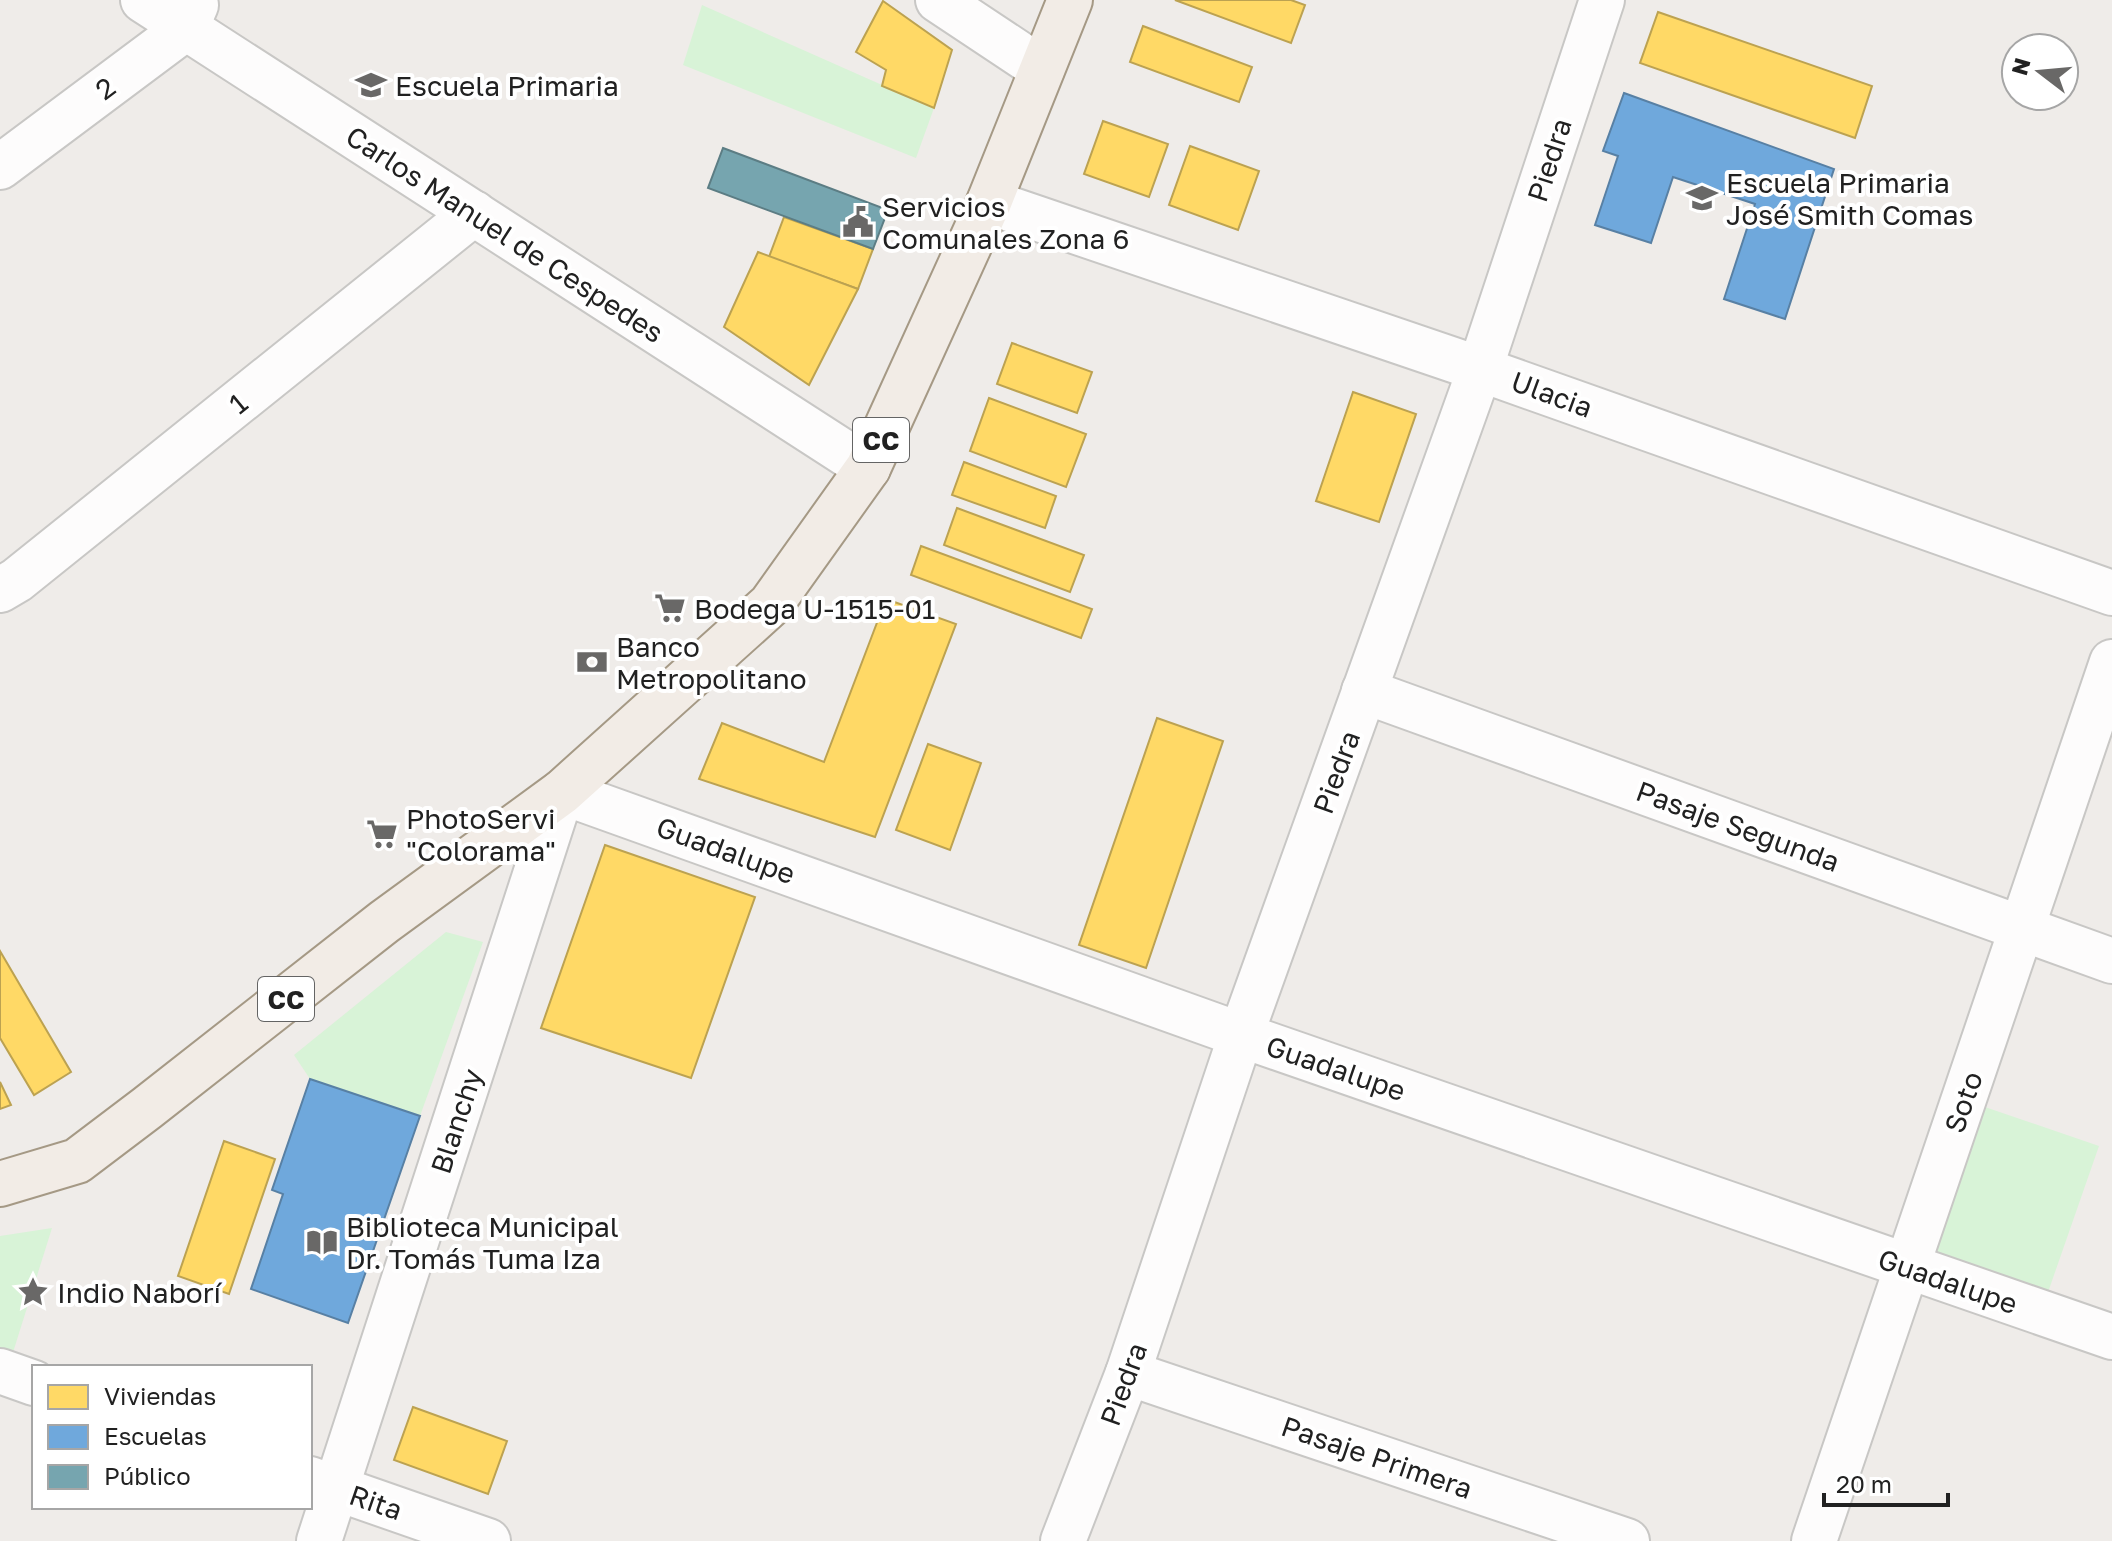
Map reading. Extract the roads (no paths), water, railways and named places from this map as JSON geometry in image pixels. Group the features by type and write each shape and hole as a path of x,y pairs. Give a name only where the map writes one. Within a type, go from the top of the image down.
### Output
{"main road":[{"name":"CC","path":"0,1184 77,1161 384,922 562,792 771,604 868,468 989,202 1070,0"}],"street":[{"name":"Carlos Manuel de Cespedes","path":"143,0 192,14 474,213 868,468"},
{"path":"938,0 1042,69"},
{"name":"Piedra","path":"1063,1541 1128,1373 1241,1035 1480,369 1602,0"},
{"name":"2","path":"0,167 192,14"},
{"name":"Ulacia","path":"989,202 1480,369 2112,593"},
{"name":"1","path":"0,590 17,580 474,213"},
{"name":"Soto","path":"1814,1541 2112,662"},
{"name":"Pasaje Segunda","path":"1364,691 2112,961"},
{"name":"Guadalupe","path":"562,792 1241,1035 2112,1337"},
{"name":"Blanchy","path":"319,1541 324,1484 562,792"},
{"path":"0,1371 32,1382"},
{"name":"Pasaje Primera","path":"1128,1373 1627,1541"},
{"name":"Rita","path":"324,1484 488,1541"}],"place":[{"name":"Escuela Primaria","path":"371,85"},
{"name":"Escuela Primaria José Smith Comas","path":"1702,198"},
{"name":"Servicios Comunales Zona 6","path":"858,222"},
{"name":"Bodega U-1515-01","path":"670,608"},
{"name":"Banco Metropolitano","path":"592,662"},
{"name":"PhotoServi \"Colorama\"","path":"382,834"},
{"name":"Biblioteca Municipal Dr. Tomás Tuma Iza","path":"322,1242"},
{"name":"Indio Naborí","path":"33,1292"}]}
